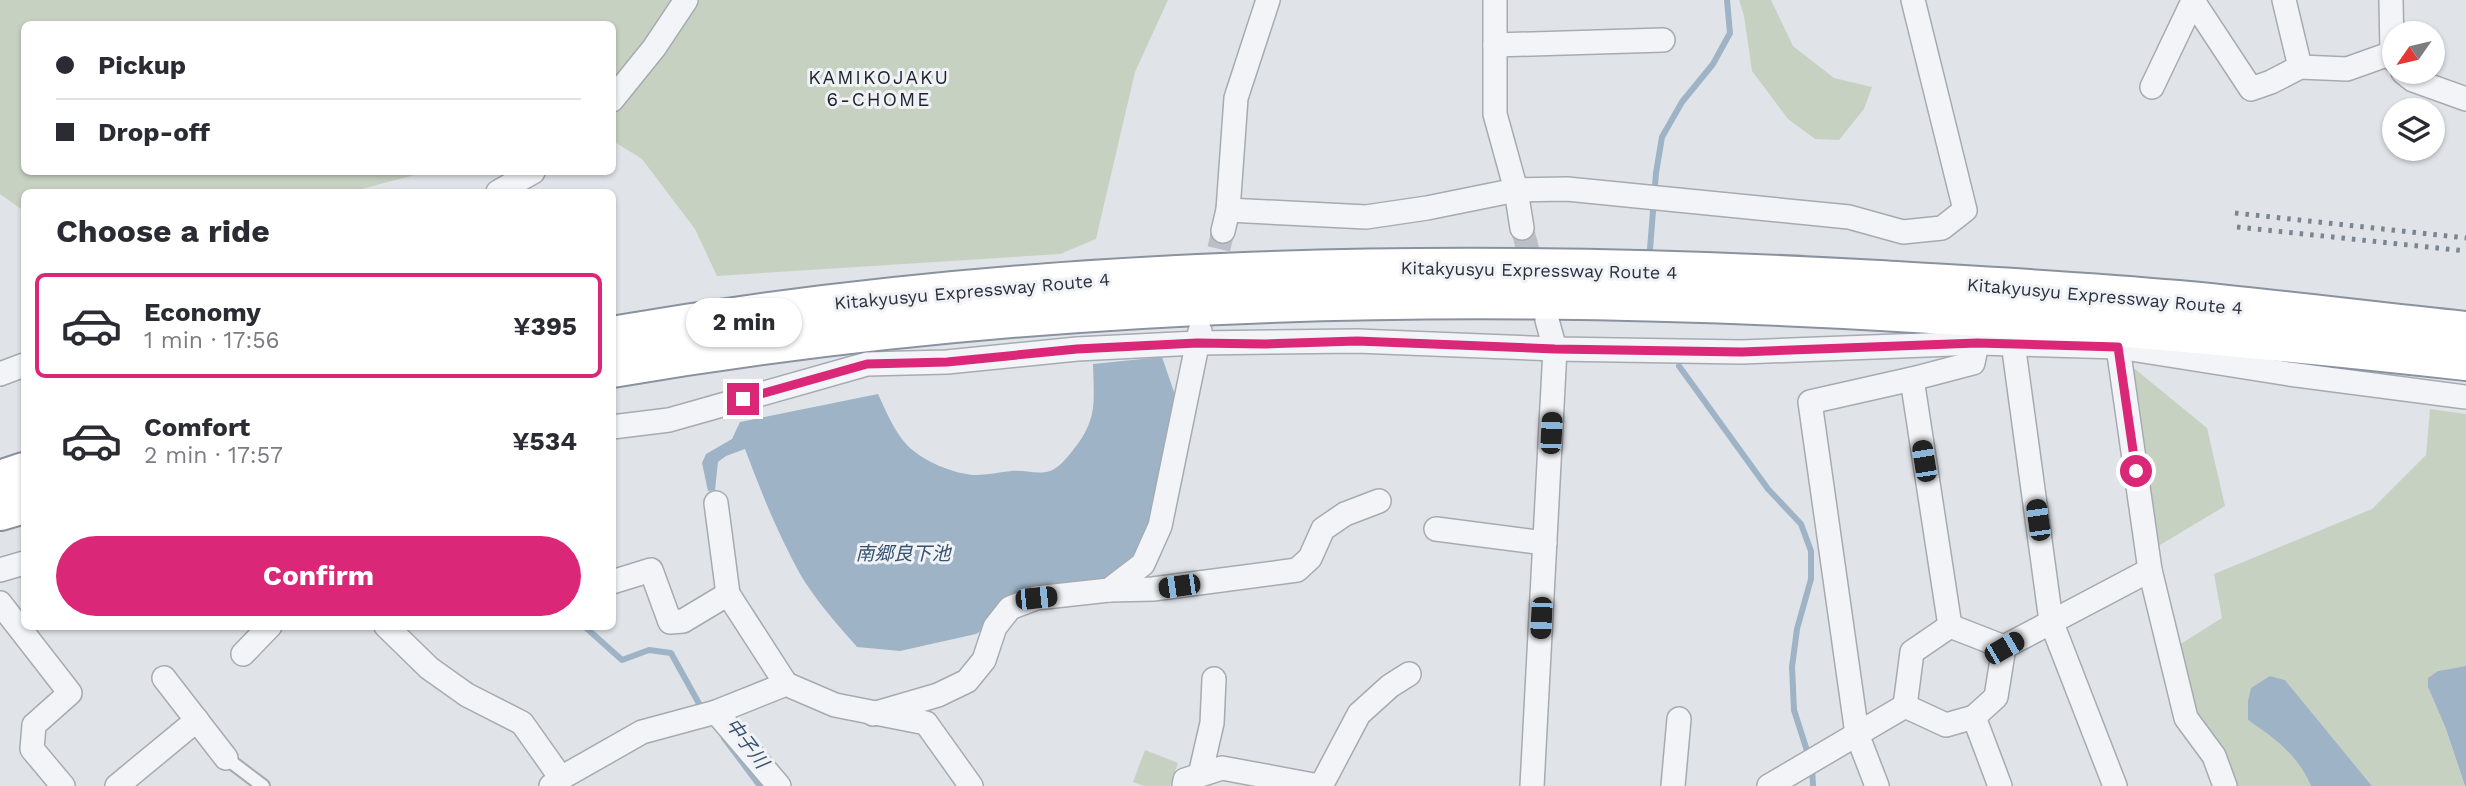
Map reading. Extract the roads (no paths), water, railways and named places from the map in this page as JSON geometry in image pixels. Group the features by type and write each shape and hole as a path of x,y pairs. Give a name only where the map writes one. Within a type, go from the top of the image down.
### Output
{"highway":[{"name":"Kitakyusyu Expressway Route 4","path":"616,335 751,313 890,296 1038,283 1185,274 1491,266 1815,276 2010,288 2175,300 2466,331"},
{"name":"Kitakyusyu Expressway Route 4","path":"616,367 740,346 895,327 1029,315 1214,304 1470,299 1653,300 1997,317 2177,331 2466,361"},
{"path":"0,480 21,473"},
{"path":"0,511 21,505"}],"street":[{"path":"616,95 654,48 686,0"},
{"path":"1268,0 1236,99 1225,221 1366,217 1516,190 1567,189 1849,217 1903,232 1941,228 1965,210 1913,0"},
{"path":"1495,0 1495,114 1516,190 1522,228"},
{"path":"2284,0 2300,67"},
{"path":"2391,0 2393,21"},
{"path":"2152,87 2193,2 2251,89 2300,67 2347,69 2382,64"},
{"path":"1495,45 1663,40"},
{"path":"2424,84 2466,99"},
{"path":"503,189 528,175"},
{"path":"1532,786 1555,349 1547,320"},
{"path":"1109,590 1143,564 1160,526 1199,336"},
{"path":"616,427 669,420 867,364 947,362 1199,336 1265,344 1357,341 1555,349 1742,352 1977,343 2118,347 2289,374 2466,397"},
{"path":"1877,786 1857,734 1810,402 1973,363 1977,343"},
{"path":"2013,343 2051,621 2115,786"},
{"path":"2118,347 2150,570 2186,718 2214,757 2225,786"},
{"path":"0,374 21,366"},
{"path":"1912,379 1950,626"},
{"path":"873,714 938,695 967,681 984,660 995,627 1010,608 1036,598 1109,590 1153,589 1297,570 1310,558 1323,529 1345,514 1379,501"},
{"path":"716,503 727,594 786,684 835,705 926,723 971,786"},
{"path":"1436,529 1545,543"},
{"path":"0,570 21,564"},
{"path":"616,581 651,570 670,622 683,621 727,594"},
{"path":"2004,648 2150,570"},
{"path":"0,603 70,693 34,725 32,749 63,786"},
{"path":"1950,626 2004,648"},
{"path":"1905,706 1912,652 1950,626"},
{"path":"243,654 266,630"},
{"path":"390,630 429,668 467,695 522,723 556,783 642,732 716,712 786,684"},
{"path":"1905,706 1946,725 1974,717 1996,696 2004,648"},
{"path":"1192,781 1222,768 1320,786 1359,714 1390,686 1409,674"},
{"path":"164,678 226,758"},
{"path":"1192,781 1212,723 1214,679"},
{"path":"1769,786 1905,706"},
{"path":"716,712 779,786"},
{"path":"1974,717 2000,786"},
{"path":"1673,786 1679,719"},
{"path":"117,786 197,720"}],"lane":[{"path":"226,758 263,786"}],"water":[{"name":"南郷良下池","path":"1162,357 1175,395 1167,461 1158,503 1134,560 1113,580 988,627 976,634 900,651 857,647 800,574 770,513 745,449 718,462 715,490 708,491 702,463 706,454 732,439 740,422 878,394 894,427 907,445 939,466 975,475 1050,471 1070,454 1086,431 1094,402 1093,364"},
{"path":"2466,666 2465,786 2446,729 2428,687 2428,678 2438,671"},
{"path":"2270,676 2285,680 2372,786 2311,786 2292,756 2248,720 2251,688"}],"waterway":[{"path":"1650,249 1656,173 1662,137 1682,102 1713,64 1730,33 1727,0"},
{"path":"1679,366 1768,489 1801,524 1811,551 1811,579 1797,629 1792,667 1794,710 1809,757"},
{"name":"中子川","path":"588,630 622,660 649,650 671,653 702,709"},
{"name":"中子川","path":"724,738 760,786"},
{"path":"1812,768 1813,786"}],"tunnel":[{"path":"1522,228 1536,280"},
{"path":"1211,282 1223,231"}],"railway":[{"path":"2235,213 2466,238"},
{"path":"2237,227 2466,251"}],"district":[{"name":"KAMIKOJAKU 6-CHOME","path":"879,88"}]}
